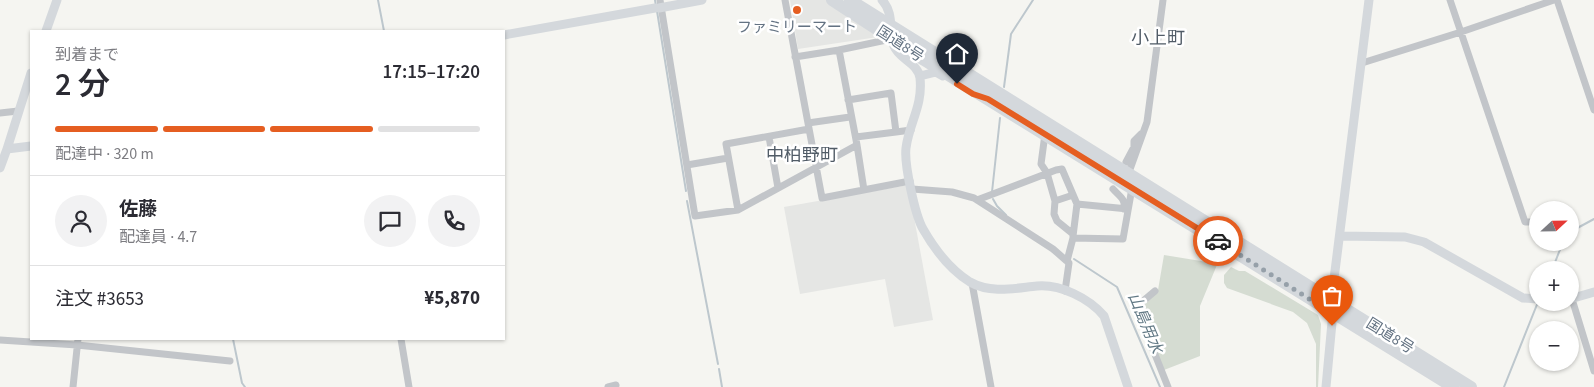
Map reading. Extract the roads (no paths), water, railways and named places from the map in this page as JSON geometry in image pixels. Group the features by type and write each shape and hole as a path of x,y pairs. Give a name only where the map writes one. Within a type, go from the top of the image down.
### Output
{"highway":[{"name":"国道8号","path":"832,0 1127,167 1471,387"},
{"name":"国道8号","path":"850,0 892,33 988,99 1453,387"}],"street":[{"path":"46,30 57,0"},
{"path":"505,35 659,6 702,0"},
{"path":"785,0 822,198 864,190 911,185 952,192 977,200 1053,249 1068,262"},
{"path":"882,0 890,11"},
{"path":"887,0 892,33 900,56 915,68 920,76 917,114 906,149 911,185 921,226 930,241 952,269 972,283 1000,289 1048,286 1080,297 1098,309 1104,316 1128,387"},
{"path":"1127,167 1147,122 1163,0"},
{"path":"1326,387 1334,300 1333,287 1341,236 1369,0"},
{"path":"1450,0 1525,222 1529,222"},
{"path":"1362,63 1555,0 1594,110"},
{"path":"659,6 695,216 738,210 816,169 856,141 911,130"},
{"path":"795,57 839,50 892,33"},
{"path":"839,50 864,190"},
{"path":"920,76 936,72 973,94 988,99"},
{"path":"0,168 3,149 30,76"},
{"path":"848,100 891,93 896,132"},
{"path":"0,113 18,111"},
{"path":"738,210 726,144 769,136 850,116"},
{"path":"1127,167 1134,147 1134,141 1144,131"},
{"path":"1045,134 1041,164 1055,201 1054,214 1057,221 1073,237 1123,239 1126,209 1132,188"},
{"path":"769,136 778,188"},
{"path":"3,149 30,146"},
{"path":"687,165 728,158"},
{"path":"977,200 1046,173 1062,169 1077,204 1068,262 1069,273 1065,291"},
{"path":"1113,189 1123,198 1126,209"},
{"path":"1055,201 1073,196"},
{"path":"1077,204 1126,209"},
{"path":"1341,236 1404,237 1424,242 1523,298 1529,298"},
{"path":"972,283 990,387"},
{"path":"1155,291 1136,307 1168,387"},
{"path":"1579,297 1594,292"},
{"path":"1575,311 1594,371"},
{"path":"0,340 77,342 230,361"},
{"path":"401,340 409,387"},
{"path":"73,387 77,342"},
{"path":"608,387 616,386"}],"waterway":[{"path":"378,0 384,30"},
{"path":"655,0 656,6"},
{"name":"山島用水","path":"1004,87 1011,34 1033,0"},
{"path":"657,11 686,191"},
{"name":"山島用水","path":"992,192 1000,118"},
{"name":"山島用水","path":"993,199 1006,215"},
{"path":"687,201 718,364"},
{"path":"1579,227 1594,219"},
{"path":"1556,261 1559,251"},
{"name":"山島用水","path":"1074,259 1117,287 1160,387"},
{"path":"1504,387 1534,311"},
{"path":"233,340 242,383 245,387"},
{"path":"719,369 722,387"}],"place":[{"name":"ファミリーマート","path":"797,10"}],"district":[{"name":"小上町","path":"1158,38"},
{"name":"中柏野町","path":"802,155"}]}
